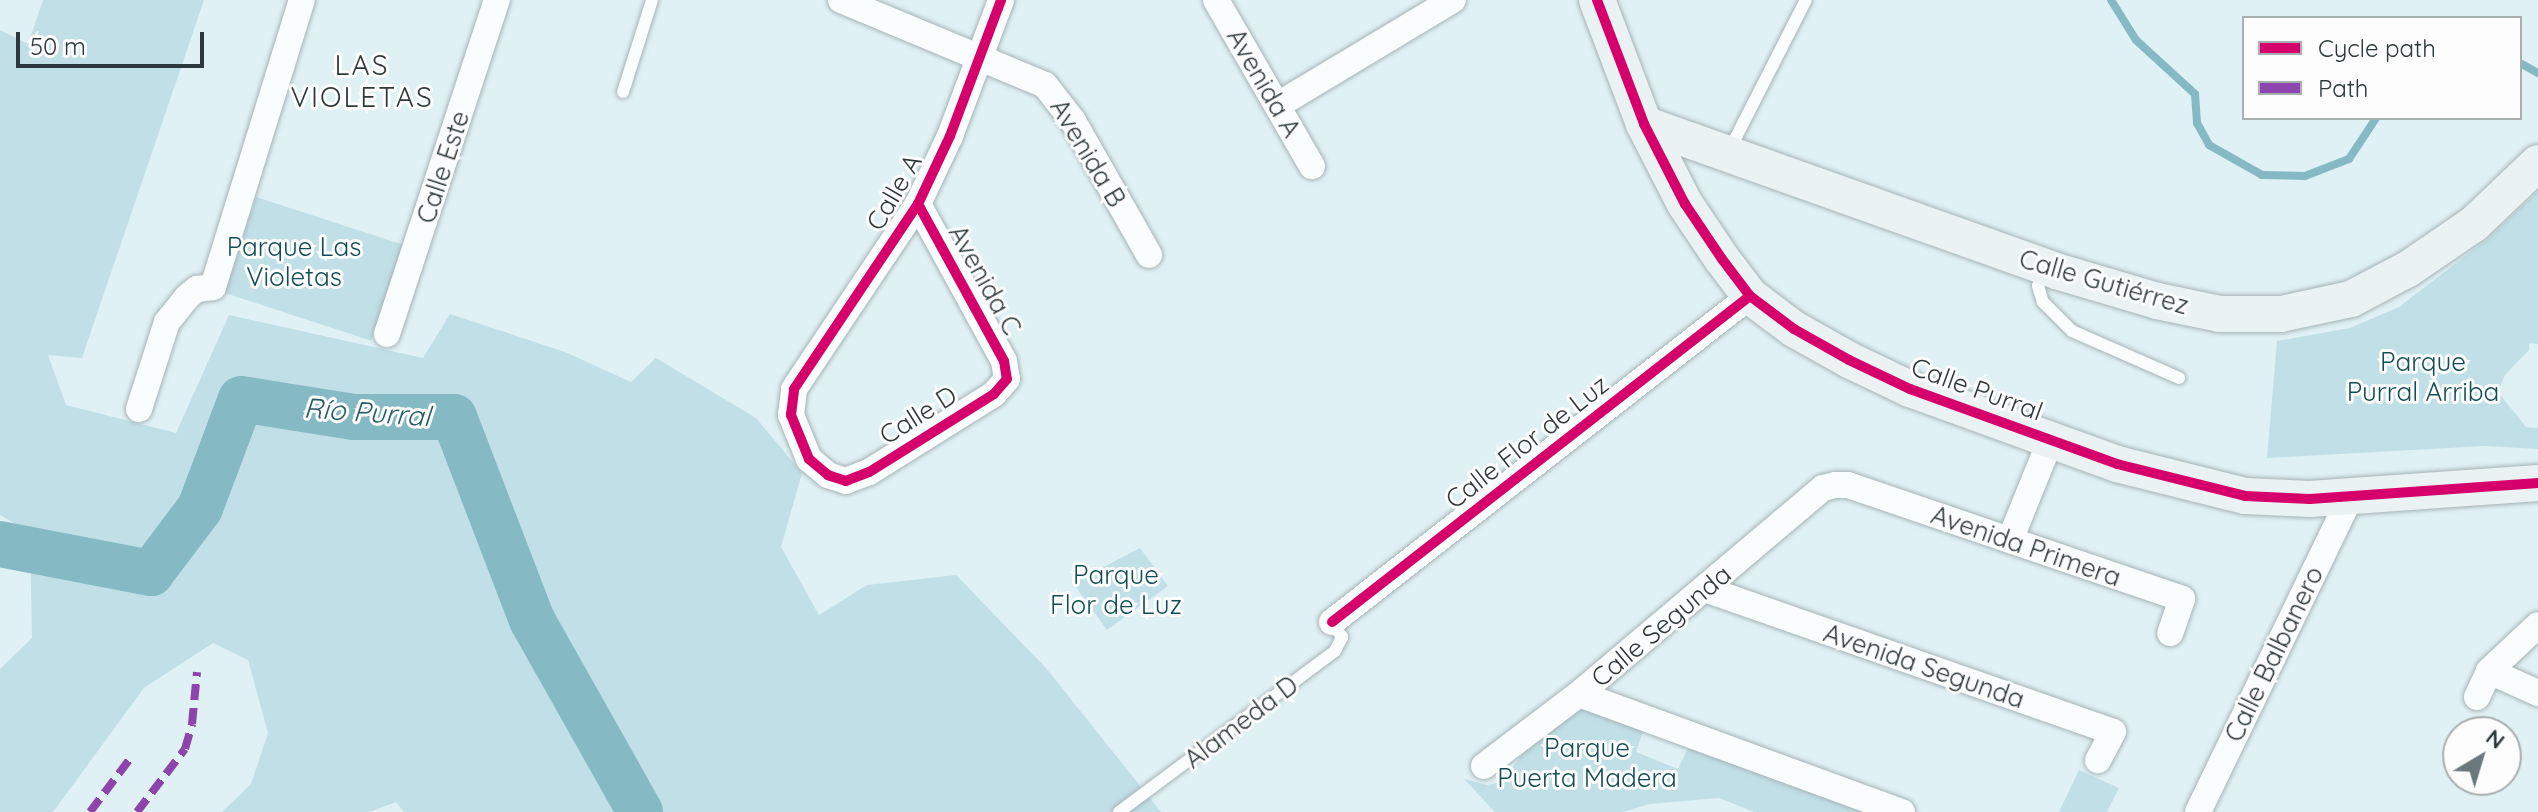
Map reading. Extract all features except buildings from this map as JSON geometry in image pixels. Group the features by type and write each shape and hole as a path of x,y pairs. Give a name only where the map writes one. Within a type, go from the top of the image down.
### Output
{"street":[{"path":"139,409 167,322 197,289 213,287 302,0"},
{"name":"Calle Este","path":"387,334 497,0"},
{"name":"Avenida B","path":"841,0 1045,85 1059,101 1149,255"},
{"name":"Calle A","path":"846,481 828,475 809,459 791,415 794,389 918,204 981,58 1001,0"},
{"name":"Avenida A","path":"1216,0 1312,166"},
{"path":"1278,105 1453,0"},
{"name":"Calle Purral","path":"1597,0 1644,124 1685,204 1750,296 1794,329 1849,360 1910,389 2117,464 2245,496 2351,496 2538,483"},
{"name":"Calle Gutiérrez","path":"1644,124 2045,266 2157,301 2220,314 2281,314 2351,299 2408,269 2474,224 2538,163"},
{"name":"Avenida C","path":"918,204 1004,361 1007,379"},
{"name":"Calle Flor de Luz","path":"1332,622 1750,296"},
{"name":"Calle D","path":"846,481 869,472 994,394 1007,379"},
{"path":"2010,540 2051,439"},
{"name":"Avenida Primera","path":"1835,485 1848,485 2182,599 2170,633"},
{"name":"Calle Segunda","path":"1484,766 1579,694 1823,488 1835,485"},
{"name":"Calle Balbanero","path":"2198,812 2351,496"},
{"name":"Avenida Segunda","path":"1705,589 2113,732 2098,760"},
{"path":"2477,697 2489,671 2538,625"},
{"path":"2489,671 2538,693"},
{"path":"1579,694 1902,812"}],"lane":[{"path":"623,92 652,0"},
{"path":"1728,154 1806,0"},
{"path":"2045,266 2038,286 2043,302 2072,331 2179,378"},
{"name":"Alameda D","path":"1119,812 1335,651 1342,637 1332,622"}],"green space":[{"path":"43,0 204,0 82,358 48,355 66,405 176,433 229,315 423,358 450,314 565,352 631,382 656,358 756,418 802,473 781,547 819,615 867,585 956,575 1046,668 1161,812 404,812 396,802 369,812 222,812 251,784 268,733 248,660 213,643 144,688 53,812 0,812 0,669 32,638 30,533 0,515 0,30 28,44"},
{"name":"Parque Purral Arriba","path":"2538,191 2538,344 2529,343 2529,350 2505,375 2498,392 2526,427 2538,428 2538,449 2485,446 2267,458 2277,341 2350,328 2399,307 2486,240"},
{"name":"Parque Las Violetas","path":"256,197 402,245 371,341 225,293"},
{"name":"Parque Flor de Luz","path":"1140,548 1168,586 1107,630 1073,583"},
{"name":"Parque Puerta Madera","path":"1577,708 1644,729 1636,752 1678,769 1688,748 1866,812 1754,812 1719,798 1650,804 1623,812 1495,812 1464,779 1487,785 1501,782 1528,747"},
{"path":"2079,770 2119,788 2107,812 2059,812"}],"waterway":[{"path":"2111,0 2136,40 2195,94 2197,123 2209,145 2262,175 2305,176 2349,159 2375,120"},
{"path":"2522,64 2538,73"},
{"name":"Río Purral","path":"0,544 151,573 200,508 241,399 354,417 454,417 532,620 640,812"}],"marked path":[{"path":"137,812 185,749 192,724 197,672"},
{"path":"90,812 132,756"}],"cycle path":[{"path":"918,204 1004,361 1007,379 994,394 869,472 846,481 828,475 809,459 791,415 794,389 918,204 950,136 1001,0"},
{"path":"1597,0 1644,124 1685,204 1722,259 1750,296 1794,329 1849,360 1910,389 2117,464 2245,496 2310,499 2538,483"},
{"path":"1332,622 1750,296"}],"district":[{"name":"LAS VIOLETAS","path":"362,81"}]}
